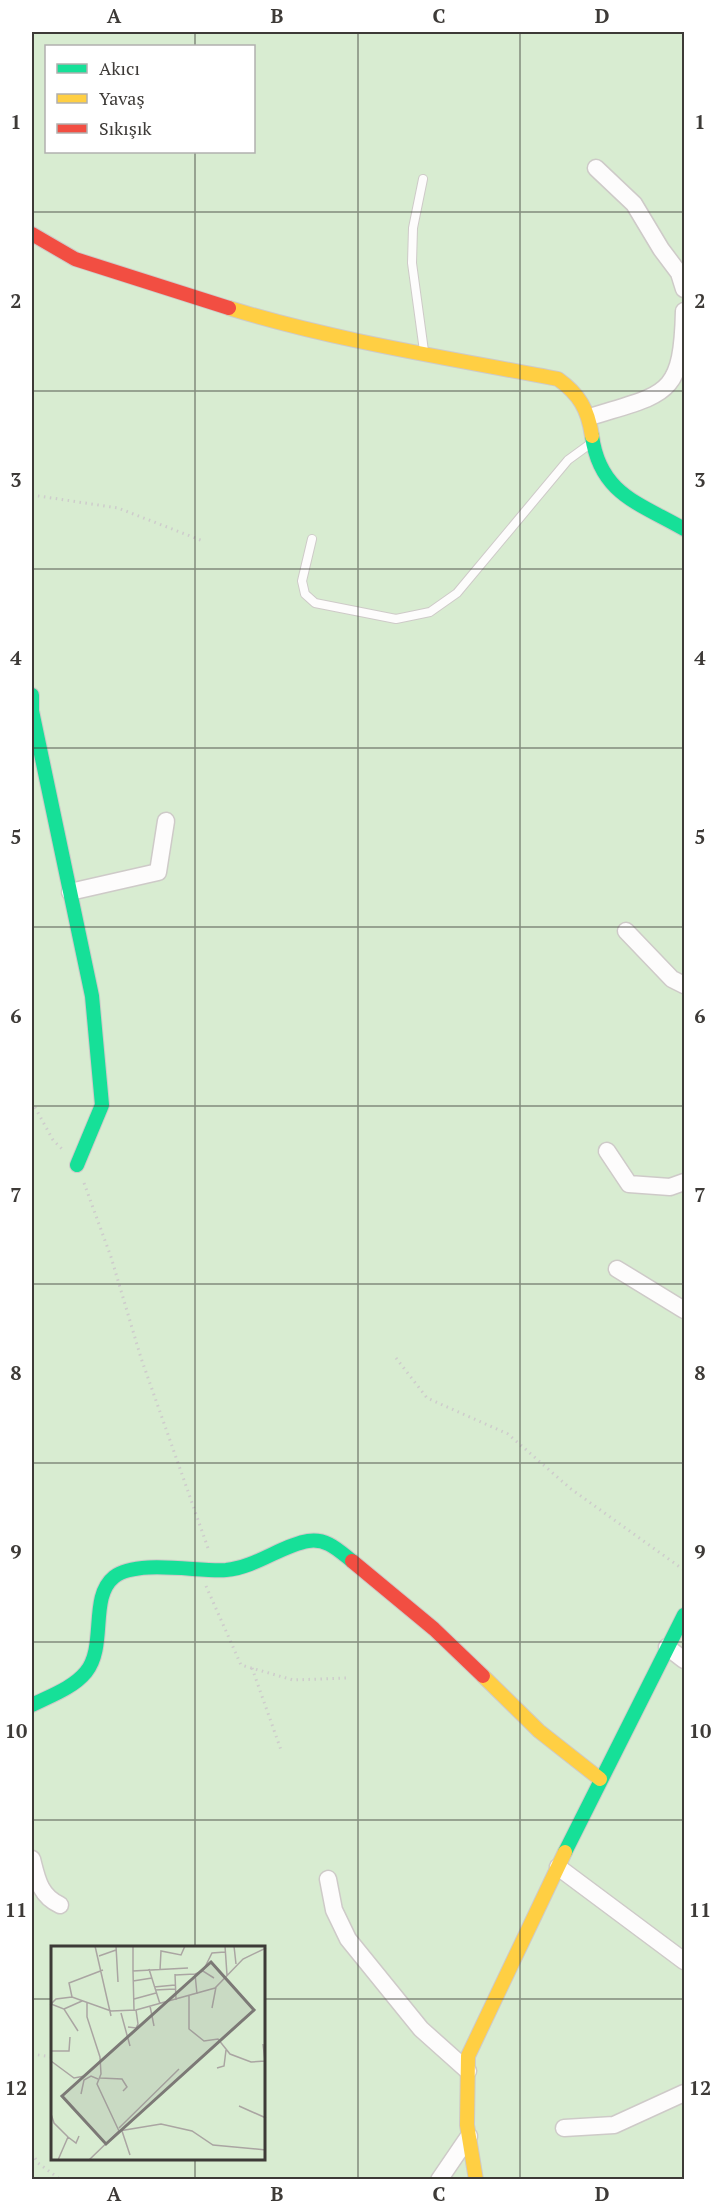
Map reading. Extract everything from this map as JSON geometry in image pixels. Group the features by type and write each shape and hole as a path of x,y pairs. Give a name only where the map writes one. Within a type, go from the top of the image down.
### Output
{"street":[{"path":"596,168 634,204 661,249 679,273 684,289"},
{"path":"32,234 75,259 281,324 350,340 558,379 580,396 590,417 597,462 613,487 684,530"},
{"path":"590,417 656,396 670,384 679,368 683,350 684,311"},
{"path":"32,695 32,711 92,996 102,1105 78,1165"},
{"path":"70,892 158,872 166,821"},
{"path":"626,931 672,979 684,985"},
{"path":"608,1151 629,1184 670,1187 684,1182"},
{"path":"617,1269 684,1311"},
{"path":"32,1705 78,1680 88,1670 99,1642 102,1596 111,1578 124,1571 247,1566 308,1541 330,1543 434,1629 539,1731 600,1779"},
{"path":"476,2180 469,2136 468,2056 600,1779 684,1615"},
{"path":"667,1647 684,1660"},
{"path":"32,1859 40,1888 52,1901 60,1905"},
{"path":"558,1867 684,1961"},
{"path":"328,1879 334,1910 348,1939 421,2029 468,2071"},
{"path":"564,2127 614,2125 684,2093"},
{"path":"439,2180 469,2136"}],"lane":[{"path":"423,179 413,228 412,263 425,354"},
{"path":"312,538 302,581 309,599 322,606 396,619 419,615 440,607 457,593 568,460 593,442"}],"path":[{"path":"32,495 118,508 203,541"},
{"path":"32,1102 53,1140 78,1165 111,1257 141,1358 180,1462 215,1569"},
{"path":"396,1358 427,1398 508,1434 571,1489 684,1570"},
{"path":"198,1568 241,1665 293,1680 346,1678"},
{"path":"252,1668 281,1750"},
{"path":"32,2054 51,2056"},
{"path":"32,2153 38,2163 61,2180"}],"green space":[{"path":"32,32 684,32 684,2179 32,2180"}],"traffic: fast":[{"path":"592,436 596,456 603,471 613,484 637,503 684,529"},
{"path":"32,695 32,711 92,996 102,1105 77,1165"},
{"path":"32,1705 68,1687 86,1672 96,1649 100,1609 106,1586 114,1577 124,1572 152,1567 226,1570 248,1565 298,1543 308,1541 327,1543 352,1561"},
{"path":"565,1852 684,1615"}],"traffic: slow":[{"path":"229,308 351,339 558,379 572,390 581,403 588,418 592,436"},
{"path":"483,1676 539,1731 600,1779"},
{"path":"476,2180 467,2125 468,2056 565,1852"}],"traffic: jam":[{"path":"32,234 75,259 229,308"},
{"path":"352,1561 434,1629 483,1676"}]}
